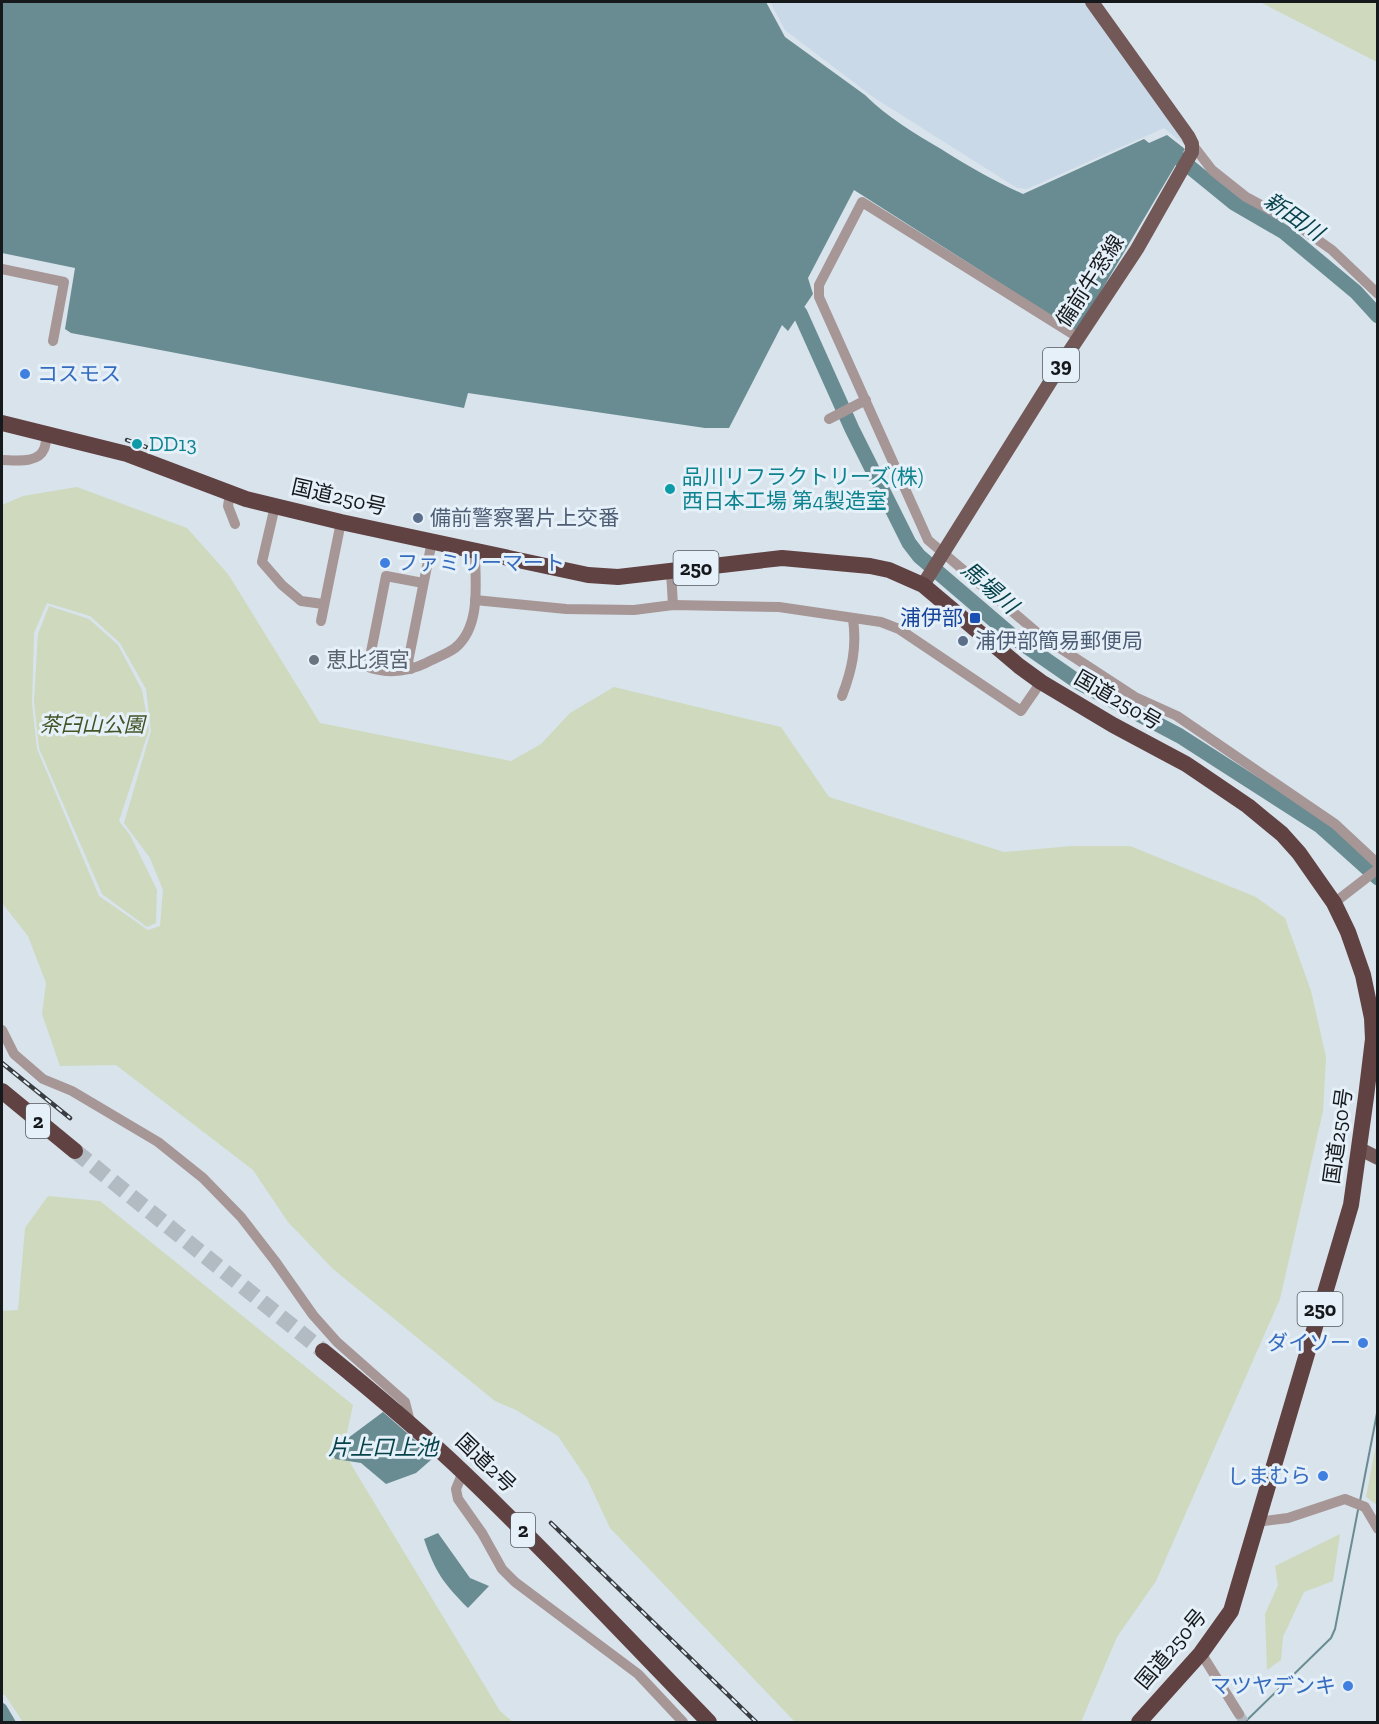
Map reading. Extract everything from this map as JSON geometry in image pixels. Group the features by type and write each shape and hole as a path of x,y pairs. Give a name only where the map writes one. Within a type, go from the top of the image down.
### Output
{"highway":[{"name":"国道250号","path":"2,423 127,454 230,493 275,506 588,575 618,577 782,558 870,566 889,570 925,583 1018,666 1113,725 1186,764 1248,806 1282,834 1299,853 1334,903 1348,932 1370,998 1373,1039 1351,1206 1231,1611 1201,1653 1138,1722"},
{"name":"2","path":"2,1091 75,1151"},
{"name":"国道2号","path":"323,1350 411,1424 463,1472 709,1722"}],"main road":[{"path":"1092,2 1192,148"},
{"name":"備前牛窓線","path":"925,583 1137,249 1181,172 1192,148"},
{"path":"1360,1149 1377,1158"}],"street":[{"path":"1192,148 1212,170 1246,197 1291,221 1332,250 1377,294"},
{"path":"1079,338 862,201 819,285 819,297 864,401 928,540 942,555 1040,634 1135,697 1177,716 1335,824 1377,864"},
{"path":"2,269 64,282 53,341"},
{"path":"829,419 864,401"},
{"path":"2,460 36,458 44,451 47,434"},
{"path":"230,493 228,506 235,524"},
{"path":"275,506 262,562 282,585 301,601 323,604"},
{"path":"321,621 341,522"},
{"path":"411,669 408,662 432,541"},
{"path":"423,583 386,576 368,667 394,672 411,669 455,648 471,626 475,600 475,551"},
{"path":"671,572 673,605"},
{"path":"475,600 566,609 634,610 673,605 779,607 881,622 899,630 1021,711 1041,681"},
{"path":"842,696 854,660 853,619"},
{"path":"1334,903 1377,869"},
{"path":"2,1030 14,1054 43,1078 72,1090 158,1142 203,1178 241,1217 313,1315 337,1342 405,1402 411,1424"},
{"path":"463,1472 456,1489 458,1498 482,1533 502,1569 515,1582 638,1674 683,1722"},
{"path":"1257,1522 1288,1518 1346,1499 1359,1504 1377,1529"},
{"path":"1201,1653 1239,1714"}],"shaded area":[{"path":"770,2 1085,2 1180,134 1185,145 1164,128 1027,189 1017,188 873,97 785,30"}],"green space":[{"path":"1260,2 1377,2 1377,62"},
{"path":"77,487 187,528 228,574 320,723 511,761 541,744 570,713 614,687 781,727 829,797 1004,852 1072,846 1130,846 1256,897 1285,918 1311,991 1326,1057 1323,1111 1280,1299 1156,1581 1117,1637 1081,1722 795,1722 610,1528 587,1479 558,1436 516,1410 495,1401 333,1269 288,1222 253,1170 116,1065 60,1066 42,1014 46,983 28,936 2,903 2,505 23,496","holes":["47,603 90,616 120,643 146,689 151,731 124,823 150,858 163,890 160,926 148,930 99,896 37,749 32,703 34,633"]},
{"name":"茶臼山公園","path":"49,606 89,619 118,645 142,690 149,730 119,821 130,835 157,890 156,923 147,927 102,894 39,748 34,702 38,634"},
{"path":"48,1196 100,1201 353,1405 343,1451 500,1711 513,1722 23,1722 5,1695 2,1694 2,1311 18,1310 25,1228"},
{"path":"1377,1439 1378,1504 1377,1505 1366,1497"},
{"path":"1340,1534 1333,1581 1304,1592 1283,1637 1281,1660 1267,1670 1265,1614 1278,1585 1275,1566"}],"water":[{"path":"2,2 766,2 785,37 865,95 892,118 971,167 1023,194 1144,139 1149,143 1167,135 1185,149 1077,332 854,190 808,278 813,294 788,331 782,325 729,428 705,428 468,393 464,408 71,333 65,329 75,268 2,253"},
{"name":"片上口上池","path":"383,1412 430,1453 432,1459 416,1473 386,1484 361,1463 335,1459 333,1453 336,1447"},
{"path":"438,1533 470,1578 489,1586 468,1608 441,1577 428,1550 424,1539"},
{"path":"2,1702 6,1705 16,1722 2,1722"}],"waterway":[{"name":"新田川","path":"1180,159 1234,203 1284,232 1356,292 1378,316"},
{"name":"馬場川","path":"800,313 852,429 909,543 919,556 1016,639 1078,682 1180,736 1320,826 1378,878"},
{"path":"1360,1501 1378,1408"},
{"path":"1245,1722 1331,1638 1335,1629 1358,1510"}],"tunnel":[{"path":"75,1151 323,1351"},
{"path":"1239,1714 1244,1722"}],"railway":[{"path":"127,440 146,447"},
{"path":"2,1063 70,1118"},
{"path":"551,1523 756,1722"}],"place":[{"name":"コスモス","path":"25,374"},
{"name":"DD13","path":"137,444"},
{"name":"品川リフラクトリーズ(株) 西日本工場 第4製造室","path":"670,489"},
{"name":"備前警察署片上交番","path":"418,518"},
{"name":"ファミリーマート","path":"385,563"},
{"name":"浦伊部","path":"975,618"},
{"name":"浦伊部簡易郵便局","path":"963,641"},
{"name":"恵比須宮","path":"314,660"},
{"name":"ダイソー","path":"1363,1343"},
{"name":"しまむら","path":"1323,1476"},
{"name":"マツヤデンキ","path":"1348,1686"}]}
